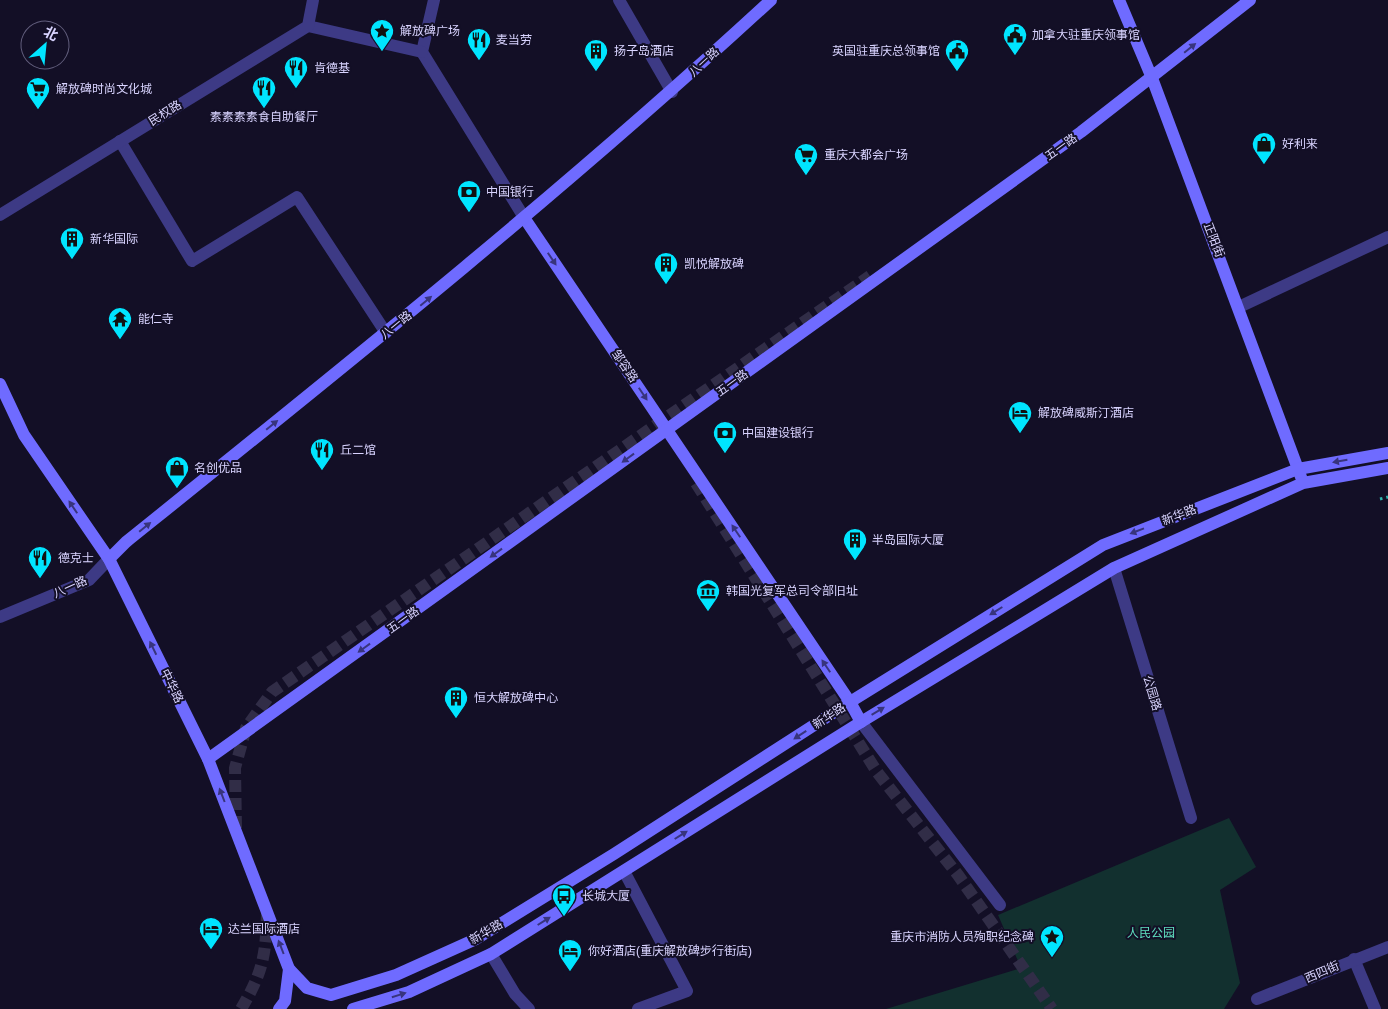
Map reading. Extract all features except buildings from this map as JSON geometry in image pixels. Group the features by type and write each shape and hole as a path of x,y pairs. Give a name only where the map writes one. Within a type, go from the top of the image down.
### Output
{"street":[{"path":"313,0 308,26 422,52 434,0"},
{"path":"618,0 672,92"},
{"name":"八一路","path":"0,617 89,580 126,542 525,219 672,92 771,0"},
{"name":"正阳街","path":"1119,0 1152,78 1303,482"},
{"name":"五一路","path":"208,759 1152,78 1250,0"},
{"name":"民权路","path":"0,215 308,26"},
{"name":"邹容路","path":"422,52 525,219 668,429 850,702 861,722"},
{"path":"120,141 192,261 297,197 386,333"},
{"path":"1239,307 1388,238"},
{"name":"中华路","path":"0,384 24,435 109,559 208,759 289,969 285,1001 279,1009"},
{"name":"新华路","path":"289,969 307,988 332,995 396,975 476,939 614,854 850,702 1103,545 1298,468 1388,453"},
{"name":"新华路","path":"353,1009 409,992 491,954 861,722 1114,568 1303,482 1388,468"},
{"name":"公园路","path":"1114,568 1191,818"},
{"path":"861,722 1000,905"},
{"path":"624,871 687,992 638,1009"},
{"name":"西四街","path":"1257,999 1388,947"},
{"path":"491,954 515,994 529,1009"},
{"path":"1354,959 1376,1009"}],"path":[{"path":"1380,499 1388,497"}],"green space":[{"name":"人民公园","path":"1229,818 1256,867 1220,890 1240,983 1224,1009 886,1009 1021,968 998,915"}],"tunnel":[{"path":"236,828 235,768 246,728 272,692 870,276"},
{"path":"696,483 877,772 958,875 1052,1009"},
{"path":"241,1009 262,963 266,940 267,912"}],"place":[{"name":"解放碑广场","path":"382,52"},
{"name":"加拿大驻重庆领事馆","path":"1015,56"},
{"name":"麦当劳","path":"479,61"},
{"name":"扬子岛酒店","path":"596,72"},
{"name":"英国驻重庆总领事馆","path":"957,72"},
{"name":"肯德基","path":"296,89"},
{"name":"素素素素食自助餐厅","path":"264,109"},
{"name":"解放碑时尚文化城","path":"38,110"},
{"name":"好利来","path":"1264,165"},
{"name":"重庆大都会广场","path":"806,176"},
{"name":"中国银行","path":"469,213"},
{"name":"新华国际","path":"72,260"},
{"name":"凯悦解放碑","path":"666,285"},
{"name":"能仁寺","path":"120,340"},
{"name":"解放碑威斯汀酒店","path":"1020,434"},
{"name":"中国建设银行","path":"725,454"},
{"name":"丘二馆","path":"322,471"},
{"name":"名创优品","path":"177,489"},
{"name":"半岛国际大厦","path":"855,561"},
{"name":"德克士","path":"40,579"},
{"name":"韩国光复军总司令部旧址","path":"708,612"},
{"name":"恒大解放碑中心","path":"456,719"},
{"name":"长城大厦","path":"564,917"},
{"name":"达兰国际酒店","path":"211,950"},
{"name":"重庆市消防人员殉职纪念碑","path":"1052,958"},
{"name":"你好酒店(重庆解放碑步行街店)","path":"570,972"}]}
